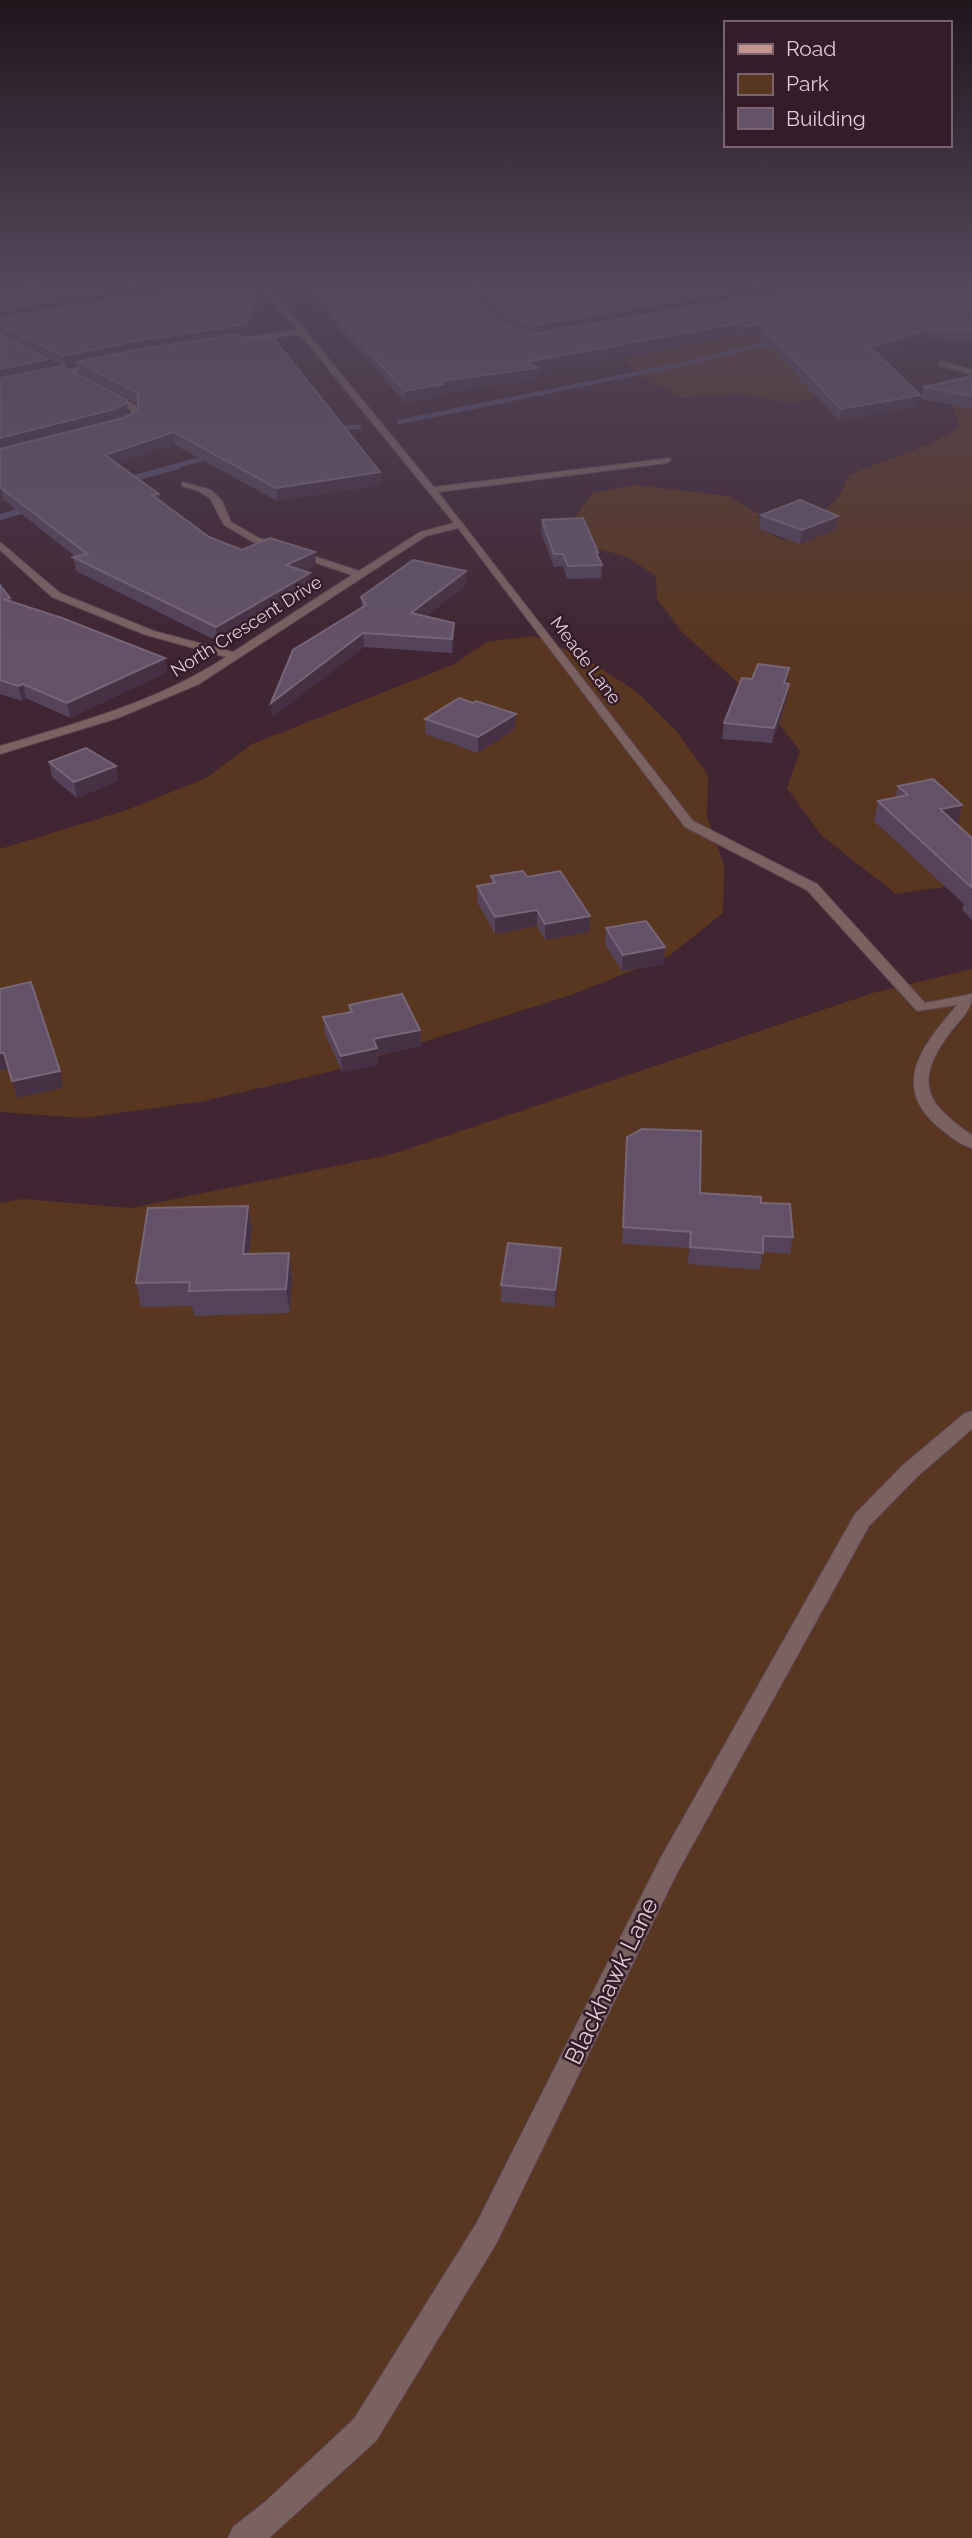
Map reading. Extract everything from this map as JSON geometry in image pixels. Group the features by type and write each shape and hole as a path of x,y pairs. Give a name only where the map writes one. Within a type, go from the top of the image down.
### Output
{"street":[{"path":"113,429 135,418 135,409 123,402"},
{"name":"Meade Lane","path":"362,402 460,524 689,824 812,887 922,1008 972,998"},
{"path":"432,490 667,460"},
{"path":"185,484 202,487 222,505 227,523 257,540 361,575"},
{"name":"North Crescent Drive","path":"0,750 114,716 195,682 424,534 460,524"},
{"path":"0,545 56,595 150,633 234,656"},
{"path":"0,734 22,743"},
{"path":"972,998 935,1045 919,1072 922,1096 939,1118 972,1143"},
{"name":"Blackhawk Lane","path":"244,2538 277,2512 365,2430 486,2234 668,1867 862,1520 910,1471 972,1418"}],"green space":[{"path":"951,402 972,402 972,883 896,894 822,836 787,788 800,751 768,710 682,632 657,599 656,576 627,557 593,547 567,529 592,493 635,485 728,496 757,513 762,528 782,540 811,534 819,516 840,495 849,475 932,443 960,428"},
{"path":"534,636 581,656 636,691 678,733 708,776 707,817 724,865 723,913 669,956 574,994 329,1072 204,1101 83,1118 0,1112 0,849 127,810 206,778 252,744 455,664 486,642"},
{"path":"972,969 972,2538 0,2538 0,1203 23,1199 131,1208 389,1155 873,993"}],"building":[{"path":"0,402 127,402 115,409 0,438"},
{"path":"138,402 325,402 380,472 276,488 174,432 105,455 159,494 152,495 209,537 242,550 270,538 315,552 286,565 310,573 216,627 73,557 87,554 0,487 0,449 123,418 138,410"},
{"path":"835,402 878,402 841,409"},
{"path":"800,500 838,516 802,530 761,515"},
{"path":"583,518 602,565 568,566 563,554 554,554 542,520"},
{"path":"413,560 466,571 411,613 454,623 452,639 363,633 271,703 293,650 366,605 361,597"},
{"path":"0,585 10,598 3,599 62,618 165,658 67,703 23,684 18,686 0,680"},
{"path":"758,664 789,668 784,683 789,684 774,728 724,723 742,678 752,679"},
{"path":"459,698 516,714 478,737 425,719"},
{"path":"86,748 116,766 74,782 49,762"},
{"path":"933,779 962,805 940,809 972,838 972,888 878,801 908,795 898,786"},
{"path":"523,871 527,877 560,871 590,916 545,924 537,910 495,917 477,886 495,883 491,876"},
{"path":"646,921 665,947 623,955 606,928"},
{"path":"31,982 60,1071 12,1081 4,1053 0,1053 0,989"},
{"path":"402,994 420,1030 373,1039 377,1048 341,1056 323,1017 352,1012 349,1005"},
{"path":"642,1129 701,1131 700,1193 761,1197 761,1203 790,1204 793,1237 763,1236 763,1253 690,1247 691,1232 623,1227 627,1137"},
{"path":"248,1206 243,1254 289,1253 286,1289 189,1291 190,1282 136,1283 148,1208"},
{"path":"508,1243 561,1248 555,1290 501,1285"}],"waterway":[{"path":"399,422 495,402"},
{"path":"330,428 359,427"},
{"path":"172,467 213,456"},
{"path":"124,481 178,466"},
{"path":"0,517 31,508"}]}
